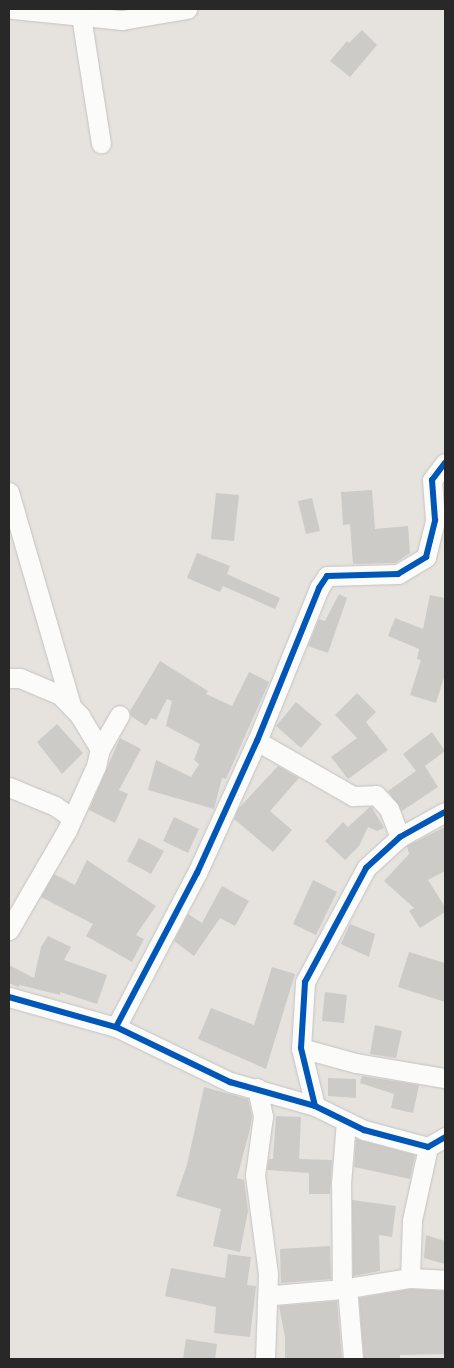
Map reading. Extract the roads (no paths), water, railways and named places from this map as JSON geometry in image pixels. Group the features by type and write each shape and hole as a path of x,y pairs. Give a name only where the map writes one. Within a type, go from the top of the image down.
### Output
{"street":[{"path":"13,9 122,20 187,9"},
{"path":"81,16 101,143"},
{"path":"116,1027 197,873 257,742 327,576 398,574 426,557 435,520 432,480 445,463"},
{"path":"9,492 71,706"},
{"path":"9,678 20,678 60,695 71,706 100,749"},
{"path":"9,930 72,818 96,766 100,749 120,715"},
{"path":"257,742 353,796 376,795 389,809 400,837"},
{"path":"9,786 55,806 72,818"},
{"path":"315,1106 301,1048 305,982 366,868 400,837 445,812"},
{"path":"9,997 116,1027 230,1082 258,1088 315,1106 346,1121 428,1148 442,1142 445,1137"},
{"path":"301,1048 356,1063 445,1078"},
{"path":"258,1088 263,1116 255,1175 268,1292 265,1359"},
{"path":"263,1116 281,1096"},
{"path":"346,1121 341,1184 344,1288 352,1359"},
{"path":"410,1278 412,1220 428,1148"},
{"path":"268,1292 274,1295 344,1288 410,1278 445,1280"}]}
